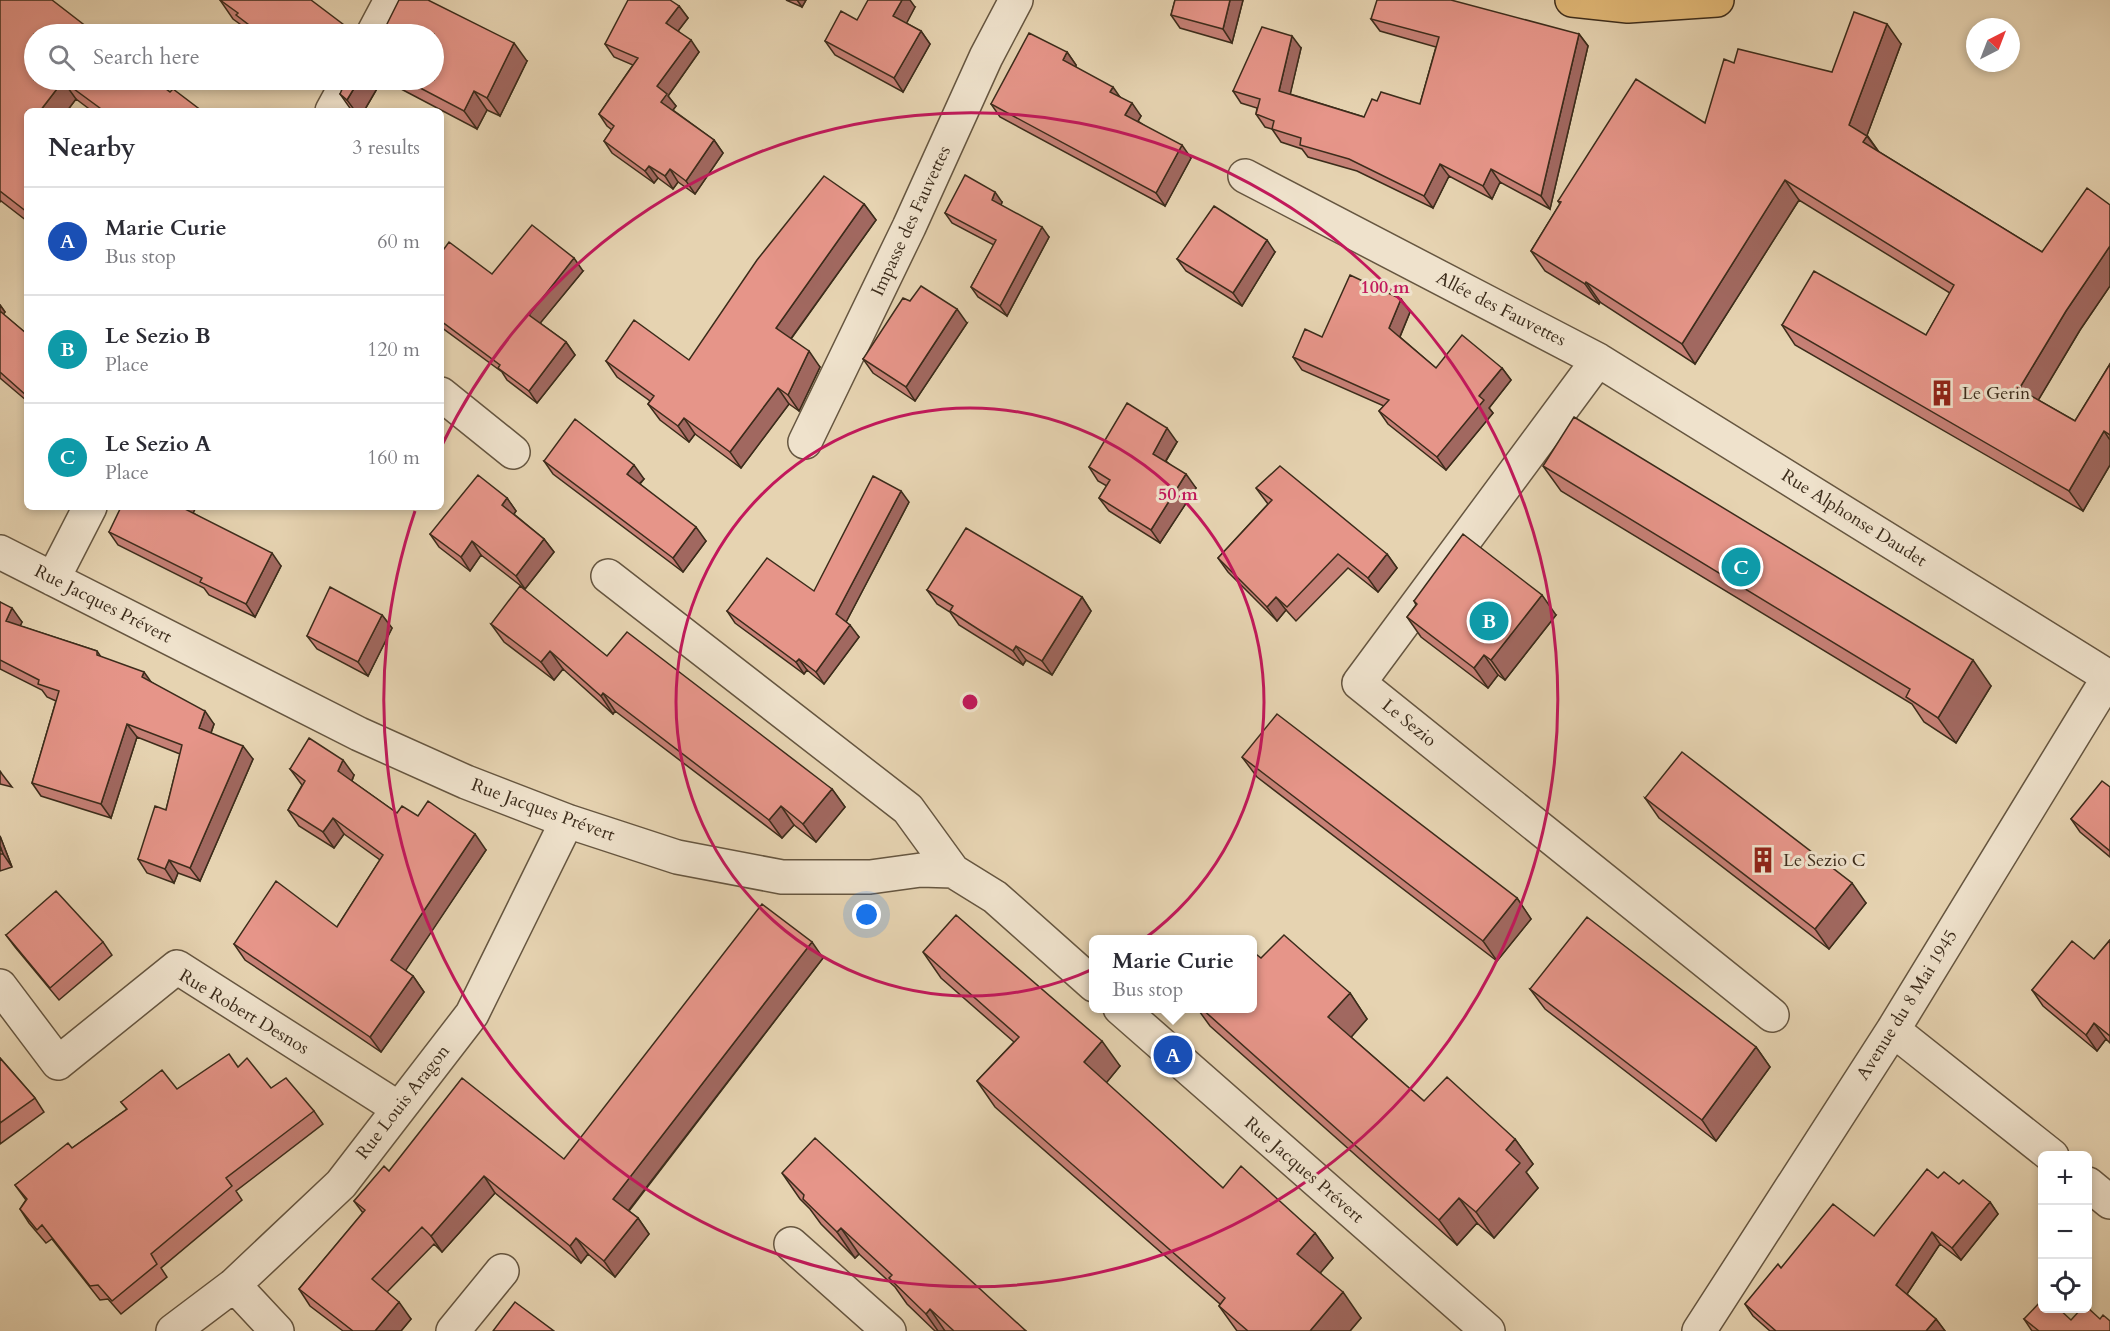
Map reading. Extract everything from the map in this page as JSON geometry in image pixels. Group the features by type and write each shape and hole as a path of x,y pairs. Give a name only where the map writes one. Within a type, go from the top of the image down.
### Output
{"main road":[{"path":"1572,0 1628,6 1717,0"}],"street":[{"path":"378,24 391,0"},
{"name":"Impasse des Fauvettes","path":"805,442 909,227 986,57 1016,0"},
{"path":"334,108 344,90"},
{"name":"Allée des Fauvettes","path":"1245,176 1598,360"},
{"name":"Rue Alphonse Daudet","path":"1598,360 2109,676"},
{"name":"Le Sezio","path":"1598,360 1359,683 1772,1015"},
{"path":"444,396 513,452"},
{"path":"53,579 88,510"},
{"name":"Rue Jacques Prévert","path":"0,552 359,734 466,782 567,821 677,857 782,877 870,877 921,870 953,871 995,897 1089,981"},
{"path":"608,576 908,810 953,871"},
{"name":"Avenue du 8 Mai 1945","path":"1699,1331 1893,1030 2109,676"},
{"name":"Rue Louis Aragon","path":"173,1331 234,1286 341,1184 472,1014 567,821"},
{"name":"Rue Robert Desnos","path":"0,986 58,1063 177,967 398,1108"},
{"name":"Rue Jacques Prévert","path":"1126,1013 1488,1331"},
{"path":"1893,1030 2047,1151"},
{"path":"2092,1187 2110,1202"},
{"path":"791,1244 889,1331"},
{"path":"453,1331 502,1271"},
{"path":"234,1286 277,1331"}],"building":[{"path":"0,0 52,0 83,24 24,24 24,90 56,90 42,108 24,108 24,210 0,191"},
{"path":"220,0 311,0 343,24 248,24 236,15 238,13"},
{"path":"399,0 428,0 514,43 487,98 474,91 464,111 424,90 444,90 444,24 387,24"},
{"path":"628,0 670,0 679,6 666,23 691,40 657,86 667,94 661,102 714,140 686,181 670,169 665,176 649,166 645,171 604,141 614,126 599,114 638,58 605,44"},
{"path":"868,0 902,0 893,16 921,31 894,78 825,41 841,11 857,20"},
{"path":"1175,0 1230,0 1223,29 1171,15"},
{"path":"1377,0 1451,0 1579,34 1541,196 1491,169 1483,186 1440,164 1424,196 1349,159 1300,145 1301,138 1272,129 1274,121 1256,114 1260,99 1233,91 1262,27 1292,36 1279,91 1364,117 1372,99 1377,101 1381,92 1420,104 1439,37 1371,19"},
{"path":"1854,12 1887,24 1849,125 1867,136 1863,142 2042,252 2087,188 2110,205 2110,246 2066,311 2019,389 2075,421 2110,364 2110,435 2104,431 2069,491 1782,325 1814,271 1926,335 1954,285 1785,180 1682,344 1586,282 1585,284 1531,251 1561,202 1558,201 1636,79 1705,123 1724,59 1734,63 1738,49 1832,72"},
{"path":"1029,33 1067,52 1063,60 1113,87 1110,92 1132,103 1125,115 1182,145 1156,193 991,104"},
{"path":"75,90 167,90 170,92 174,90 198,108 100,108"},
{"path":"342,90 353,90 347,100 340,94"},
{"path":"965,175 995,192 992,200 1042,227 1000,306 971,287 996,240 945,213"},
{"path":"824,176 864,204 776,328 809,351 788,395 778,388 730,452 684,418 678,426 648,404 654,396 606,361 634,320 689,360 757,260"},
{"path":"1214,206 1267,240 1233,293 1177,259"},
{"path":"532,225 574,258 529,315 566,342 529,391 498,368 500,365 444,323 444,249 449,242 492,274"},
{"path":"1350,275 1401,299 1389,328 1436,368 1462,335 1502,368 1479,396 1484,400 1437,457 1379,411 1389,400 1293,357 1305,329 1322,337"},
{"path":"921,286 957,309 906,387 863,359 903,298 910,301"},
{"path":"0,311 24,331 24,393 0,372"},
{"path":"1127,403 1167,428 1153,454 1186,474 1151,530 1099,498 1110,480 1089,467"},
{"path":"1574,417 1973,660 1938,718 1906,697 1910,689 1543,466"},
{"path":"575,419 634,465 627,474 696,527 673,558 544,461"},
{"path":"1280,466 1387,554 1368,578 1338,554 1287,607 1276,597 1267,607 1218,558 1272,500 1256,488"},
{"path":"478,475 507,498 502,505 544,539 516,576 472,541 461,557 430,534"},
{"path":"873,476 901,491 836,614 850,625 816,672 799,659 796,662 727,611 767,558 814,591"},
{"path":"120,510 187,510 272,553 246,604 200,582 202,578 109,532"},
{"path":"966,528 1082,597 1042,661 1016,646 1013,651 950,611 953,606 927,590"},
{"path":"1463,534 1542,595 1491,660 1484,655 1474,668 1407,617 1417,604 1414,601"},
{"path":"520,586 607,656 627,632 832,789 803,824 781,806 769,820 603,693 601,696 550,651 541,662 491,624"},
{"path":"330,587 382,615 358,662 307,636"},
{"path":"0,602 12,608 6,621 97,651 97,655 144,672 142,677 205,711 199,728 243,746 190,868 169,860 165,869 138,859 155,806 166,810 182,745 127,724 101,804 32,783 59,691 38,684 39,680 0,660"},
{"path":"1277,714 1517,898 1483,941 1242,757"},
{"path":"309,738 343,760 338,771 397,813 402,806 418,816 428,801 475,834 391,960 413,976 370,1037 234,944 276,881 337,927 383,855 333,818 323,832 288,810 305,781 290,769"},
{"name":"Le Sezio C","path":"1682,752 1852,883 1815,929 1645,798"},
{"path":"2102,781 2110,787 2110,851 2071,819"},
{"path":"56,891 103,942 50,988 6,935"},
{"path":"762,904 812,942 613,1199 638,1218 604,1261 576,1238 570,1246 484,1176 431,1236 422,1227 372,1279 399,1302 375,1331 353,1331 299,1289 365,1210 354,1201 384,1166 389,1171 462,1078 564,1159"},
{"path":"956,915 1102,1041 1084,1062 1223,1188 1241,1166 1315,1233 1297,1254 1343,1292 1310,1331 1248,1331 1219,1306 1225,1298 977,1081 1019,1037 923,952"},
{"path":"1587,917 1756,1047 1702,1120 1530,989"},
{"path":"1284,935 1350,993 1328,1017 1424,1101 1447,1077 1515,1139 1506,1150 1520,1163 1476,1212 1459,1198 1439,1220 1207,1013 1257,1013 1257,955 1261,958"},
{"path":"2110,940 2110,1036 2094,1023 2086,1035 2032,990 2072,941 2094,959"},
{"path":"229,1054 238,1067 247,1058 271,1088 286,1078 314,1111 226,1178 232,1186 151,1254 157,1264 112,1301 98,1285 90,1286 42,1225 37,1230 20,1209 27,1199 15,1185 68,1143 72,1148 127,1109 121,1102 162,1070 177,1089"},
{"path":"0,1058 35,1098 0,1123"},
{"path":"815,1138 1026,1331 954,1331 930,1309 926,1314 889,1278 892,1275 841,1228 837,1232 803,1199 804,1195 782,1173"},
{"path":"1927,1169 1938,1178 1944,1172 1959,1184 1963,1180 1990,1202 1952,1248 1932,1232 1896,1285 1936,1319 1926,1331 1776,1331 1745,1304 1778,1264 1781,1268 1833,1204 1874,1236"},
{"path":"515,1302 554,1331 493,1331"},
{"path":"2038,1304 2038,1313 2063,1313 2071,1320 2077,1313 2092,1312 2100,1319 2103,1315 2110,1321 2110,1331 2039,1331 2024,1319"}],"place":[{"name":"Le Gerin","path":"1942,393"},
{"name":"Le Sezio A","path":"1741,567"},
{"name":"Le Sezio B","path":"1489,621"},
{"name":"Le Sezio C","path":"1763,860"},
{"name":"Marie Curie","path":"1173,1055"}]}
